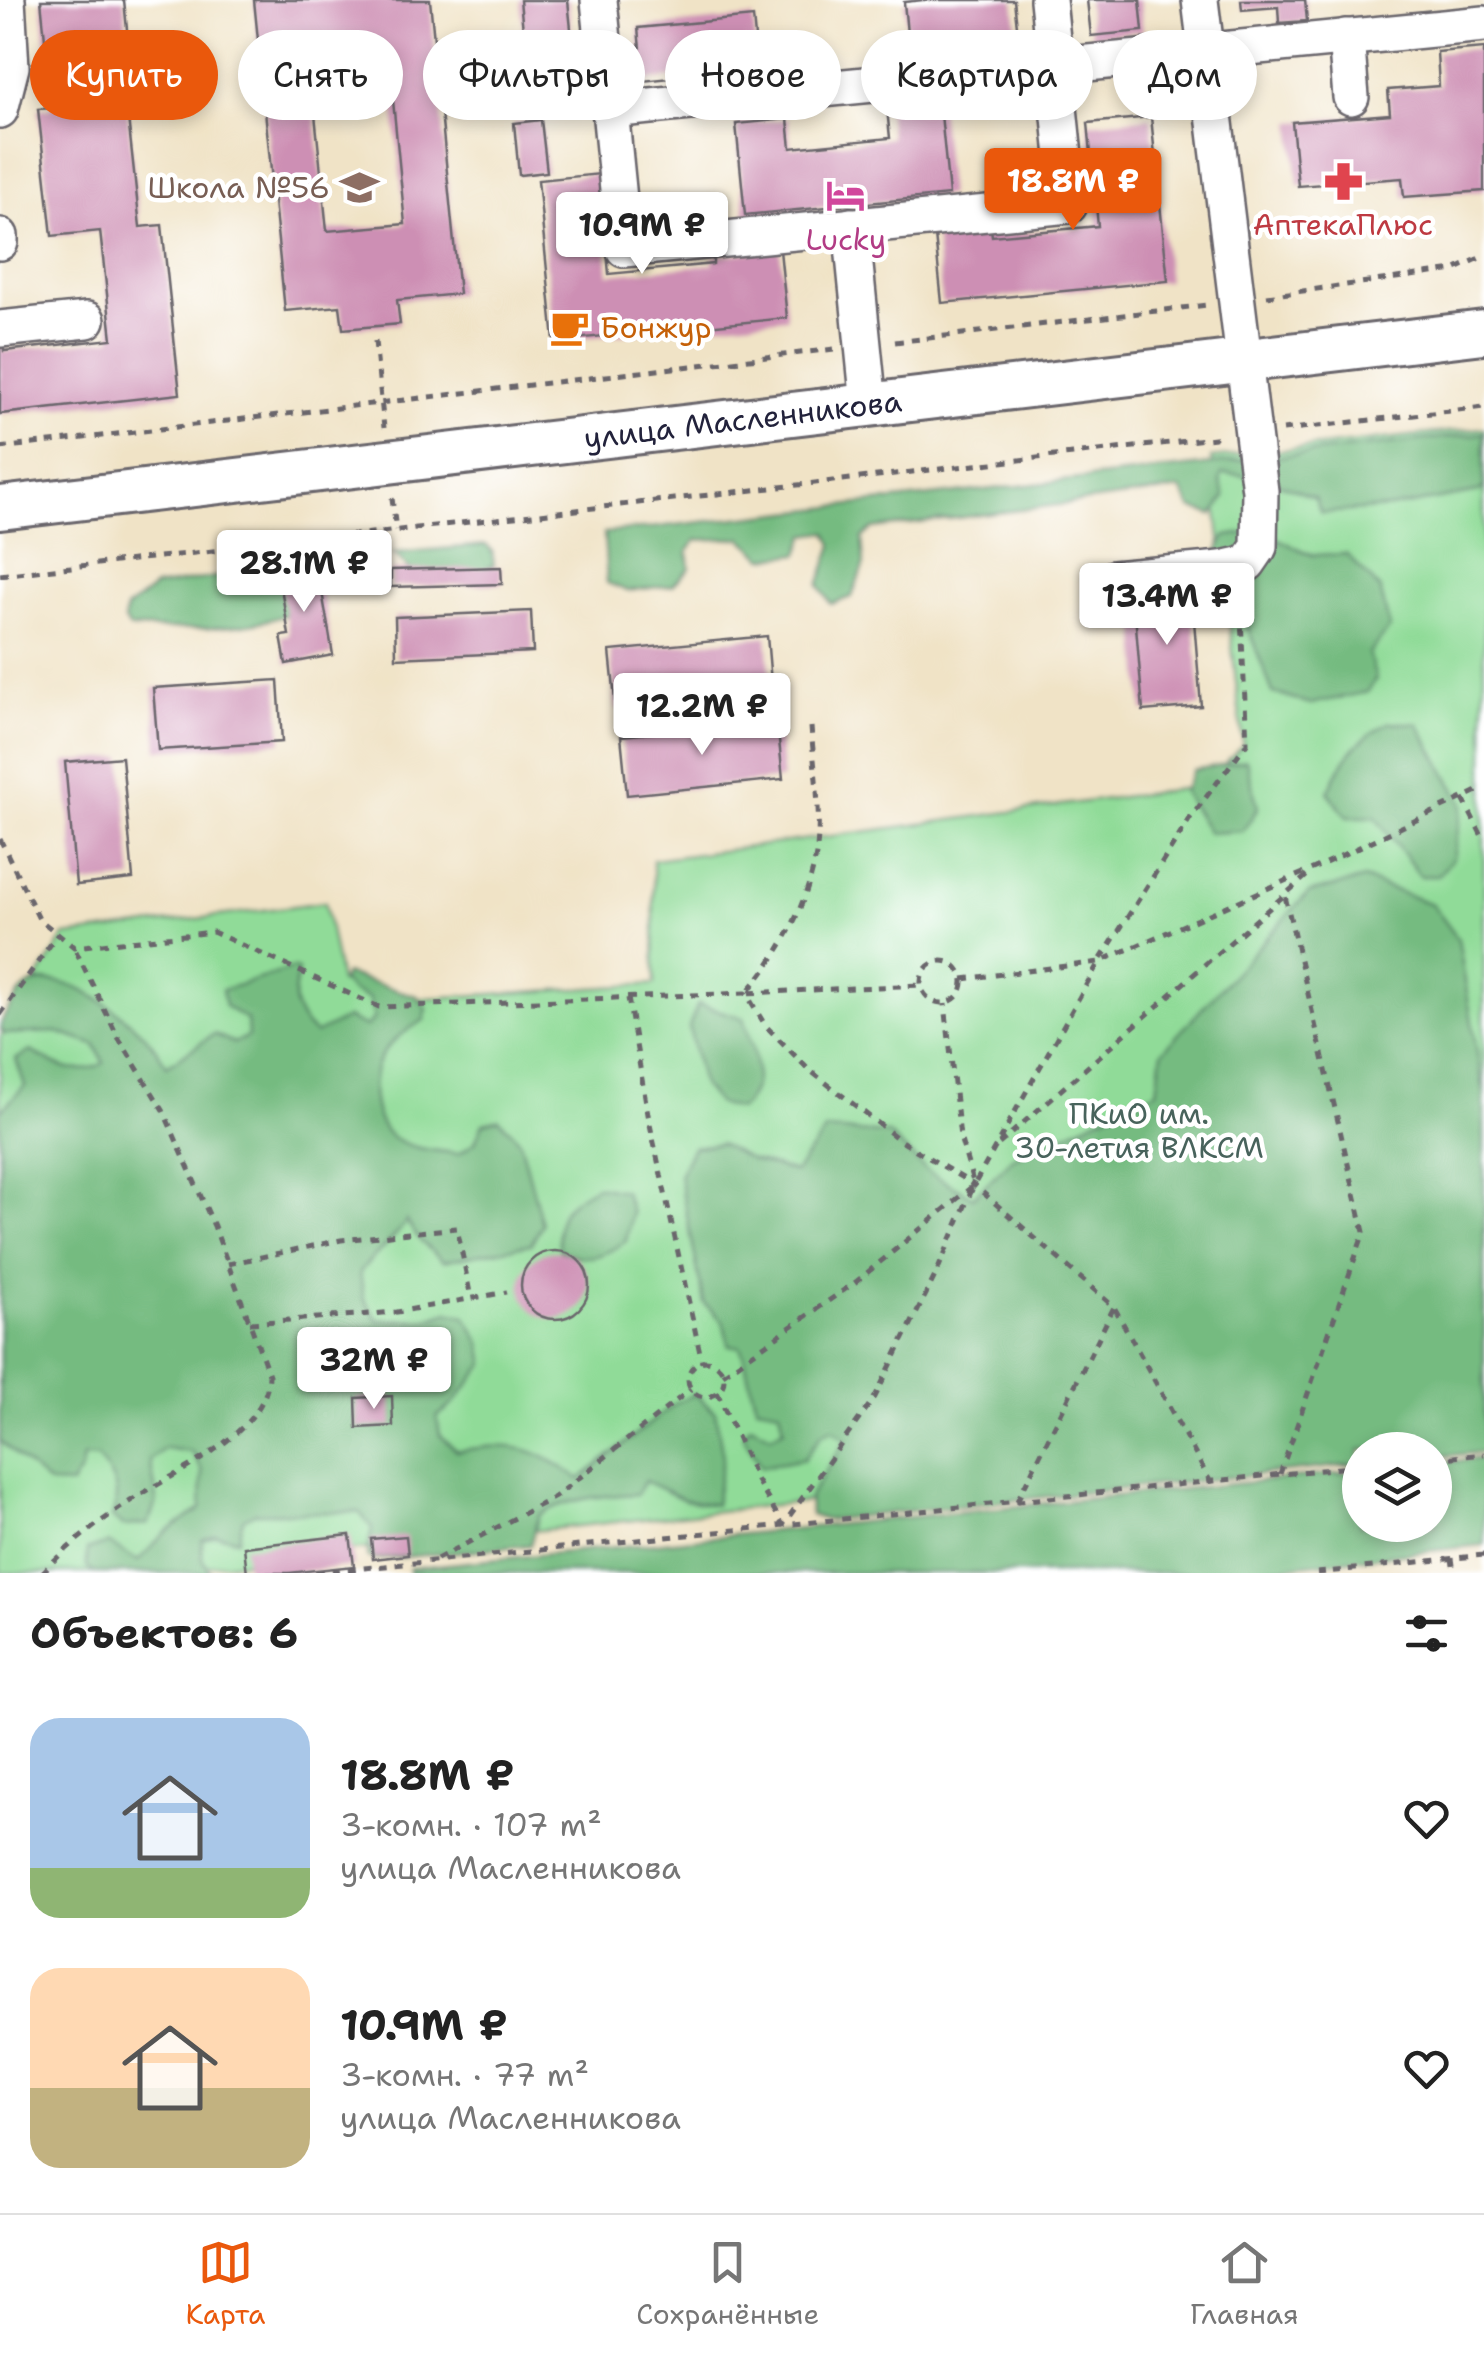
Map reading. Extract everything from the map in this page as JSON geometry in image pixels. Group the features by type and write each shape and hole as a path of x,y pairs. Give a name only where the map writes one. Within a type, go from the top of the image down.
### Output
{"main road":[{"name":"улица Масленникова","path":"0,508 1484,332"}],"street":[{"path":"0,110 11,67 7,0"},
{"path":"600,0 603,30"},
{"path":"1048,0 1051,30"},
{"path":"1200,0 1204,30"},
{"path":"1257,46 1484,24"},
{"path":"1346,37 1351,97"},
{"path":"645,107 861,85"},
{"path":"611,120 624,249 1069,205 1060,120"},
{"path":"1113,579 1248,562 1259,547 1260,491 1215,120"},
{"path":"851,226 869,405"},
{"path":"0,329 87,320"}],"path":[{"path":"0,448 1237,301 1454,270 1484,256"},
{"path":"0,575 1484,407"},
{"path":"784,1526 875,1397 936,1274 974,1184 1099,962 1191,817 1247,743 1238,564"},
{"path":"746,993 768,968 794,921 814,863 816,804 810,727"},
{"path":"963,979 1099,962 1317,867 1484,788"},
{"path":"1463,799 1484,840"},
{"path":"0,839 40,919 74,947 118,1037 163,1110 228,1264 269,1375 268,1392 253,1418 187,1469 134,1498 70,1543 42,1573"},
{"path":"993,1149 1317,867"},
{"path":"1280,1474 1364,1232 1285,896"},
{"path":"74,947 213,932 379,1007 920,984"},
{"path":"0,1015 58,934"},
{"path":"938,961 956,966 963,979 961,993 946,1004 927,999 920,984 923,972 938,961"},
{"path":"746,993 764,1025 808,1069 901,1141 974,1184 1114,1307 1210,1481"},
{"path":"628,997 649,1120 702,1362"},
{"path":"946,1004 960,1137 974,1184"},
{"path":"723,1374 857,1281 974,1184"},
{"path":"228,1264 341,1240 456,1228 472,1298"},
{"path":"250,1322 396,1312 508,1292"},
{"path":"1017,1501 1114,1307"},
{"path":"702,1362 712,1363 723,1374 724,1382 707,1397 691,1389 691,1369 702,1362"},
{"path":"434,1561 556,1497 691,1389"},
{"path":"717,1392 756,1479 784,1526"},
{"path":"1452,1457 1484,1454"},
{"path":"316,1573 1342,1468"},
{"path":"1316,1573 1484,1555"},
{"path":"1452,1558 1452,1573"}],"green space":[{"name":"ПКиО им. 30-летия ВЛКСМ","path":"1484,428 1484,1429 1342,1432 1342,1444 141,1573 0,1573 0,1037 65,936 325,902 340,982 378,1001 655,984 653,860 1203,786 1243,744 1211,458"},
{"path":"1484,433 1484,487 1478,492 1389,508 1321,513 1315,498 1258,478 1222,474 1225,497 1213,515 1191,508 1181,489 873,529 862,538 864,564 852,597 831,604 819,585 833,545 827,532 806,535 799,554 764,558 742,538 696,540 688,551 690,568 673,585 627,591 607,583 604,533"},
{"path":"1261,531 1312,555 1346,554 1380,589 1390,628 1369,653 1376,679 1368,692 1311,704 1273,693 1218,551 1226,536"},
{"path":"486,545 492,551 494,565 476,572 414,575 394,553"},
{"path":"281,566 292,573 296,610 280,617 192,629 130,628 124,621 126,609 155,587"},
{"path":"1390,722 1418,724 1463,803 1453,858 1438,876 1420,876 1375,817 1347,817 1328,792 1352,750"},
{"path":"1246,760 1258,808 1243,831 1209,833 1183,792 1193,770"},
{"path":"1364,879 1432,904 1458,939 1484,1093 1484,1452 1452,1455 1452,1432 1342,1432 1342,1466 825,1520 810,1515 809,1497 846,1440 832,1429 821,1435 804,1459 761,1467 743,1435 751,1425 771,1435 784,1429 780,1410 757,1406 740,1347 729,1345 723,1321 704,1303 679,1175 693,1147 720,1144 752,1160 795,1172 826,1130 889,1134 927,1171 973,1197 1013,1158 1157,1091 1162,1052 1308,893"},
{"path":"298,970 297,1012 315,1034 347,1018 366,1027 374,1018 369,999 351,991 342,981 345,974 417,996 427,1009 424,1020 386,1049 375,1074 376,1109 391,1136 415,1147 459,1154 475,1142 483,1123 499,1119 520,1141 542,1224 531,1244 443,1261 421,1242 406,1221 360,1272 364,1299 378,1320 426,1320 448,1312 466,1316 481,1344 485,1364 453,1404 437,1417 440,1435 457,1451 509,1447 535,1453 580,1479 677,1402 695,1394 715,1412 723,1456 715,1505 685,1500 645,1481 637,1494 574,1501 539,1515 530,1545 374,1560 367,1557 372,1528 359,1512 254,1513 243,1519 238,1539 216,1535 202,1540 202,1559 211,1573 94,1573 87,1567 87,1550 108,1543 138,1561 165,1533 201,1509 202,1471 192,1452 165,1448 150,1460 157,1500 148,1524 123,1526 112,1517 115,1485 97,1458 83,1457 81,1470 71,1485 49,1484 0,1441 0,1111 25,1086 16,1059 31,1051 75,1070 104,1063 95,1045 57,1032 5,1034 0,1029 2,1020 31,985 47,981 64,984 118,1013 147,1038 167,1066 214,1034 234,1043 248,1036 247,1020 225,1006 222,990"},
{"path":"698,1004 743,1018 756,1078 754,1089 739,1109 718,1104 702,1085 689,1027"},
{"path":"596,1186 624,1191 632,1213 626,1241 594,1256 560,1250 558,1227 564,1210"},
{"path":"1484,1458 1484,1545 1229,1573 409,1573 410,1568 1342,1473 1342,1542 1452,1542 1452,1461"}],"building":[{"path":"41,0 124,0 127,30 44,30"},
{"path":"254,0 430,0 433,30 423,30 423,120 442,120 459,294 397,300 400,324 343,329 340,306 285,311 266,120 316,120 327,231 405,224 395,120 403,120 403,30 257,30"},
{"path":"520,0 568,0 571,30 523,30"},
{"path":"1014,0 1017,30 907,30 904,2"},
{"path":"1087,0 1140,0 1143,30 1113,30 1113,34 1093,36"},
{"path":"1241,0 1305,0 1307,21 1279,23 1278,7 1242,10"},
{"path":"753,17 754,30 665,30 665,79 645,81 645,30 638,28"},
{"path":"1484,48 1484,191 1404,197 1402,178 1298,186 1292,122 1390,114 1388,90 1439,86 1437,52"},
{"path":"39,120 128,120 140,227 162,225 180,394 0,414 0,342 4,351 112,339 100,231 52,236"},
{"path":"541,120 547,172 519,175 514,123"},
{"path":"788,120 791,148 890,138 888,120 942,120 949,195 745,215 736,124"},
{"path":"1151,120 1168,281 942,303 935,235 991,229 992,236 1098,226 1088,123"},
{"path":"600,174 609,274 713,264 713,256 780,250 787,318 554,341 538,180"},
{"path":"317,563 333,655 286,664 281,636 289,635 278,570"},
{"path":"501,567 502,584 391,587 391,570"},
{"path":"1191,584 1201,706 1143,711 1133,589"},
{"path":"531,611 533,652 396,658 395,617"},
{"path":"767,636 772,694 616,710 610,651"},
{"path":"278,680 282,742 158,750 153,688"},
{"path":"777,721 783,779 627,795 621,736"},
{"path":"122,757 133,879 76,885 65,762"},
{"path":"555,1251 579,1261 589,1285 579,1309 555,1319 531,1309 521,1285 531,1261"},
{"path":"392,1396 393,1426 357,1428 356,1398"},
{"path":"350,1535 354,1566 247,1573 244,1547"},
{"path":"406,1536 408,1555 373,1559 371,1539"}],"place":[{"name":"АптекаПлюс","path":"1343,181"},
{"name":"Школа №56","path":"360,188"},
{"name":"Lucky","path":"846,196"},
{"name":"Бонжур","path":"570,328"}]}
